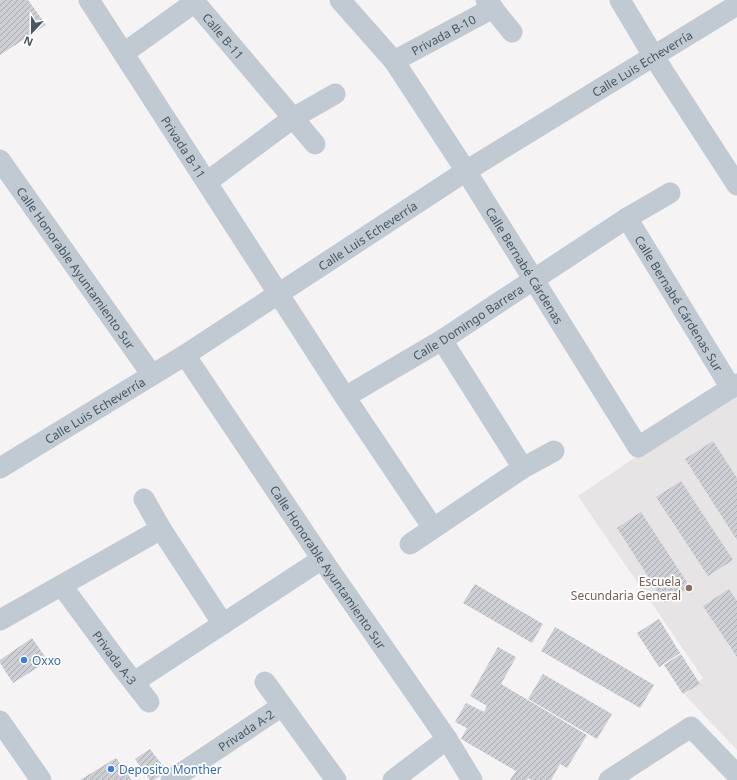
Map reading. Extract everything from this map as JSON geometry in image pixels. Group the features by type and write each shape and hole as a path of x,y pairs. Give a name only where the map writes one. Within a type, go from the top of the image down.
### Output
{"street":[{"name":"Privada B-11","path":"89,0 279,293"},
{"name":"Calle Bernabé Cárdenas","path":"340,0 394,61 466,171 638,447 734,386"},
{"path":"620,0 654,57 731,160 737,185"},
{"name":"Calle B-11","path":"124,53 194,1 293,118"},
{"name":"Privada B-10","path":"394,61 489,4 512,32"},
{"name":"Calle Luis Echeverría","path":"0,468 185,355 466,171 737,5"},
{"path":"207,182 293,118 335,94"},
{"path":"293,118 314,144"},
{"name":"Calle Honorable Ayuntamiento Sur","path":"0,160 152,375"},
{"name":"Calle Domingo Barrera","path":"345,397 442,340 627,218 670,193"},
{"name":"Calle Bernabé Cárdenas Sur","path":"627,218 734,386"},
{"path":"279,293 345,397 433,528"},
{"path":"442,340 523,468"},
{"name":"Calle Honorable Ayuntamiento Sur","path":"185,355 322,559 447,739 472,780"},
{"path":"410,544 523,468 554,451"},
{"path":"144,499 161,529 223,624"},
{"path":"0,620 161,529"},
{"name":"Privada A-3","path":"62,586 134,682 322,559"},
{"path":"134,682 149,702"},
{"path":"265,682 336,780"},
{"name":"Privada A-2","path":"171,780 194,774 282,706"},
{"path":"0,721 41,780"},
{"path":"609,780 691,727 737,775"},
{"path":"392,780 447,739"}],"shaded area":[{"name":"Escuela Secundaria General","path":"737,389 737,750 685,695 703,678 578,496"}],"building":[{"path":"0,0 28,0 46,25 0,55"},
{"path":"713,441 737,478 737,540 685,459"},
{"path":"681,481 733,560 708,576 656,497"},
{"path":"641,512 690,587 665,603 617,528"},
{"path":"475,584 543,624 532,643 463,603"},
{"path":"729,589 737,601 737,657 703,606"},
{"path":"659,619 680,653 659,667 637,633"},
{"path":"555,627 654,685 640,708 541,651"},
{"name":"Oxxo","path":"32,638 48,661 13,683 0,663 0,660"},
{"path":"498,647 516,657 501,684 587,735 567,768 560,764 551,780 532,780 528,778 527,780 510,780 516,771 461,739 467,728 455,722 466,703 484,712 487,706 470,696"},
{"path":"681,654 700,684 683,694 664,665"},
{"path":"543,674 612,714 597,739 528,699"},
{"path":"150,749 167,771 154,780 150,780 135,759"},
{"name":"Deposito Monther","path":"116,758 132,780 80,780"}],"place":[{"name":"Escuela Secundaria General","path":"689,588"},
{"name":"Oxxo","path":"24,660"},
{"name":"Deposito Monther","path":"111,769"}]}
